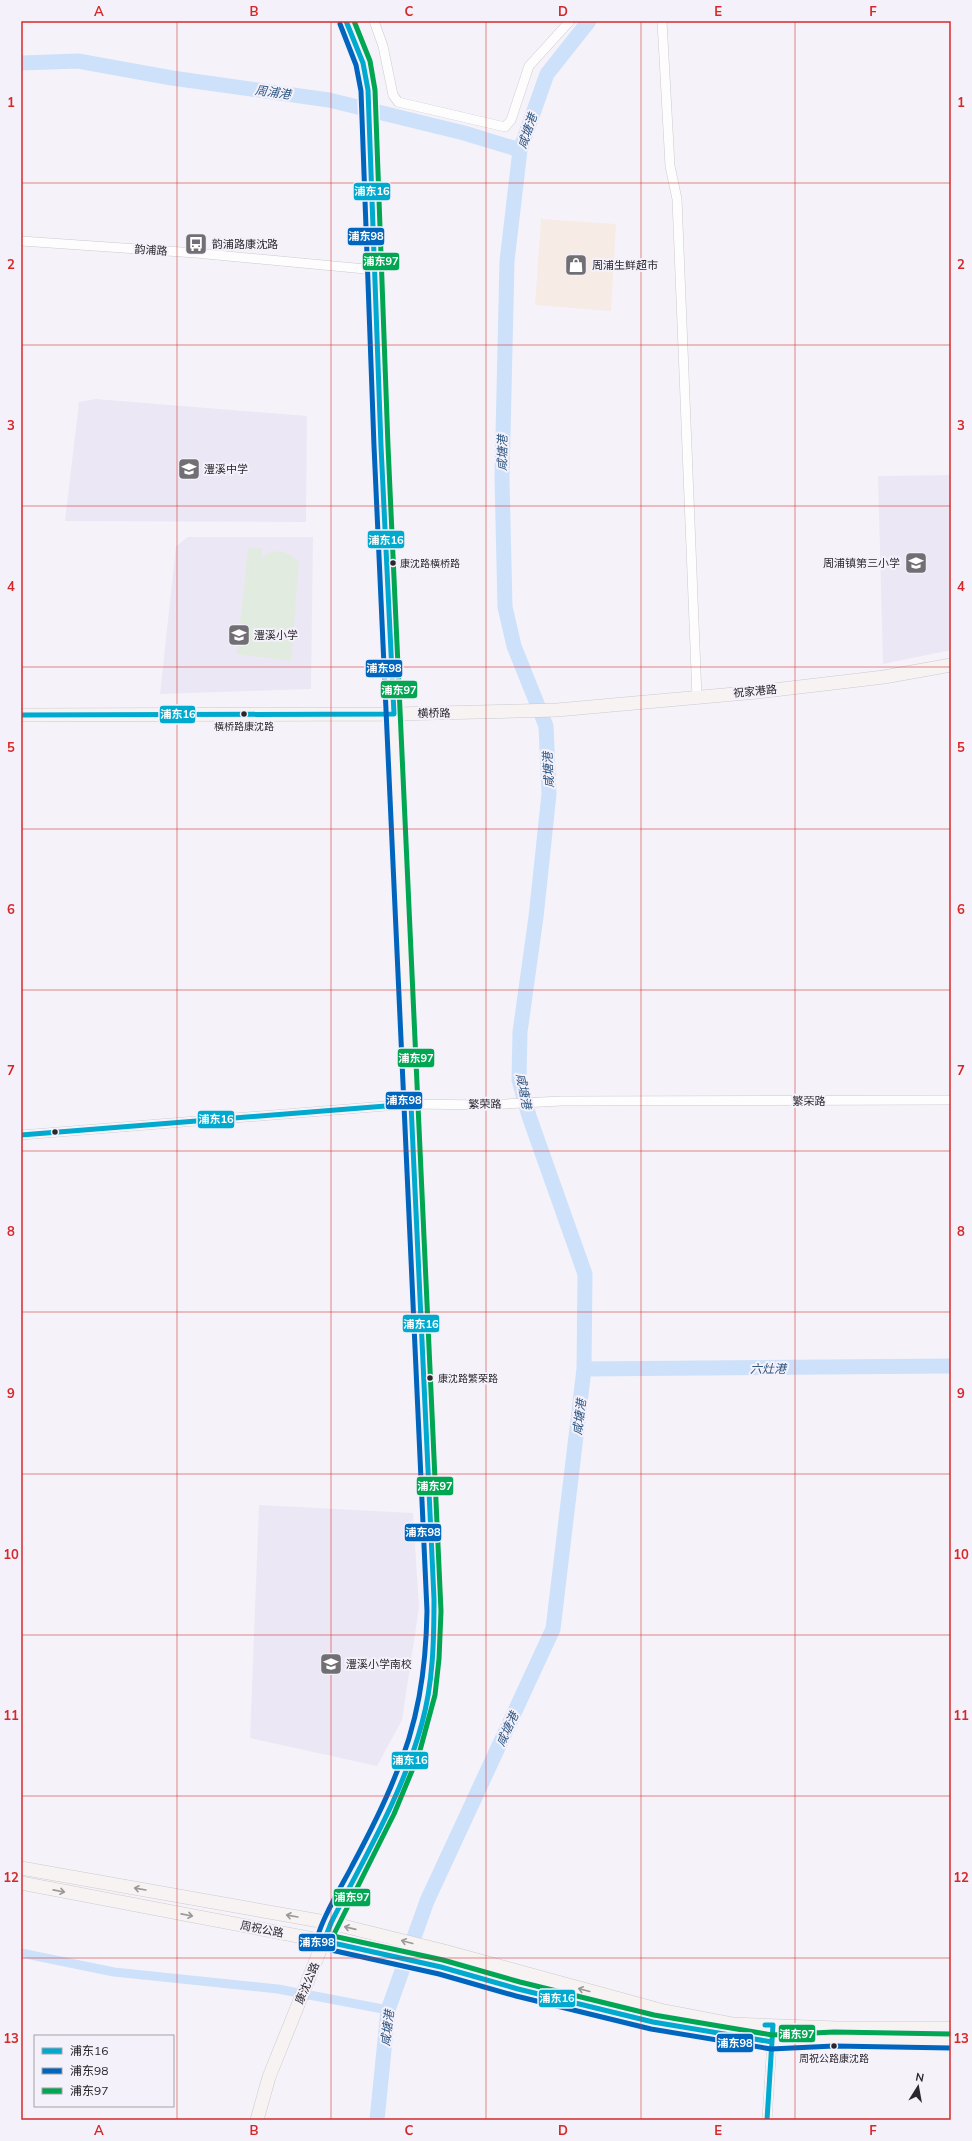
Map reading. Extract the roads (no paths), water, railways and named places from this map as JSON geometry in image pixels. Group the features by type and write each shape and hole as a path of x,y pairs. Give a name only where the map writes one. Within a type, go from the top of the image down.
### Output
{"street":[{"name":"康沈公路","path":"257,2120 269,2077 331,1923 395,1794 420,1728 428,1694 434,1649 434,1600 381,446 376,270 368,90 363,63 346,21"},
{"path":"374,21 383,46 393,95 398,102 505,127 511,120 529,66 570,21"},
{"path":"662,21 670,166 677,199 697,697"},
{"name":"韵浦路","path":"21,241 196,253 376,270"},
{"name":"祝家港路","path":"557,710 884,677 951,665"},
{"name":"横桥路","path":"21,715 394,714 557,710"},
{"name":"繁荣路","path":"21,1136 411,1104 486,1104 555,1101 951,1100"},
{"name":"周祝公路","path":"21,1868 331,1923 444,1951 664,2011 732,2024 836,2028 951,2028"},
{"name":"周祝公路","path":"21,1883 361,1949 442,1967 518,1989 653,2022 772,2042 834,2039 951,2042"},
{"path":"767,2120 772,2026"}],"waterway":[{"name":"咸塘港","path":"377,2120 388,2010 427,1901 553,1629 584,1369 585,1274 529,1116 519,1080 520,1032 536,917 549,794 546,726 514,646 505,607 502,478 507,261 520,150 547,74 589,21"},
{"name":"周浦港","path":"21,63 78,61 172,78 329,100 464,133 520,150"},
{"name":"六灶港","path":"584,1369 951,1366"},
{"path":"21,1953 114,1972 278,1989 388,2010"}],"place":[{"name":"韵浦路康沈路","path":"196,244"},
{"name":"周浦生鲜超市","path":"576,265"},
{"name":"澧溪中学","path":"189,469"},
{"name":"康沈路横桥路","path":"393,563"},
{"name":"周浦镇第三小学","path":"916,563"},
{"name":"澧溪小学","path":"239,635"},
{"name":"横桥路康沈路","path":"244,714"},
{"name":"康沈路繁荣路","path":"430,1378"},
{"name":"澧溪小学南校","path":"331,1664"},
{"name":"周祝公路康沈路","path":"834,2046"}]}
